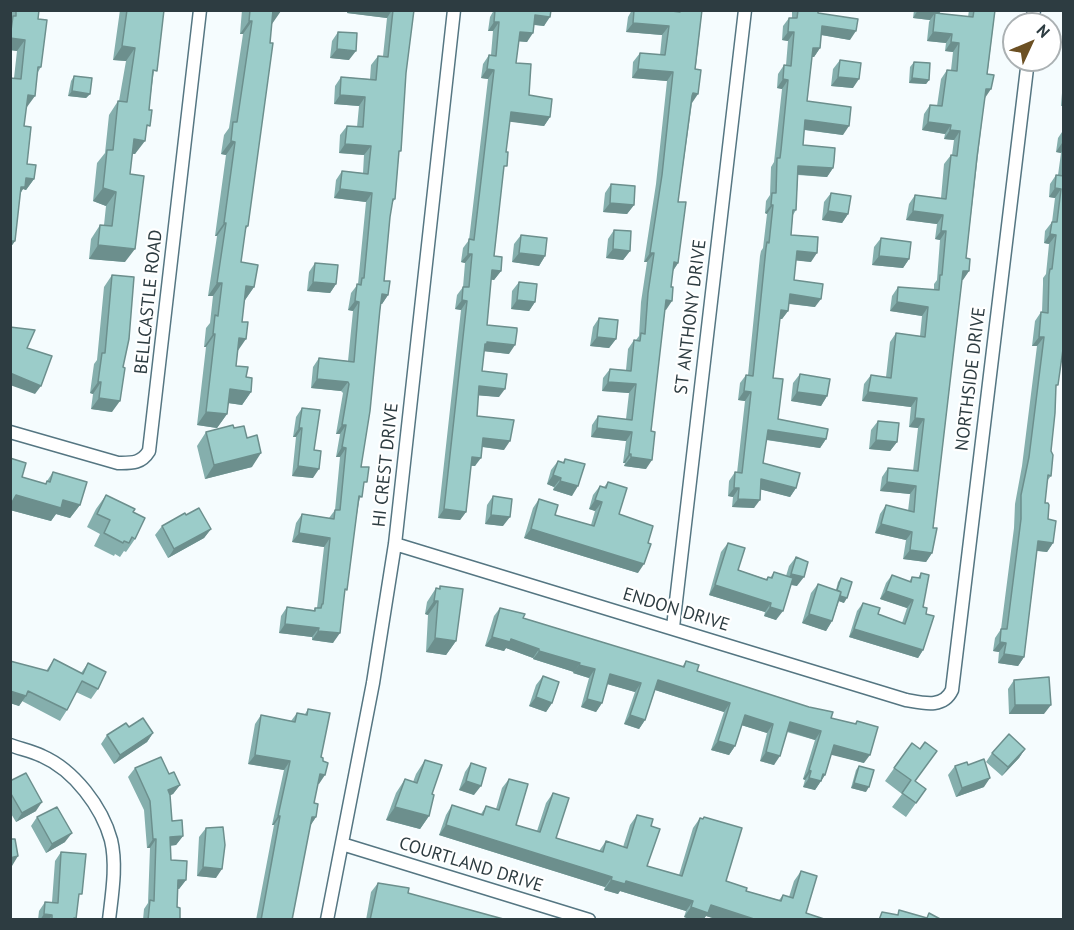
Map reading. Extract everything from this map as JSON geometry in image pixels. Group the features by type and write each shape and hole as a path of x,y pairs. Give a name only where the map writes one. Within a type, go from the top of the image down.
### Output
{"street":[{"name":"BELLCASTLE ROAD","path":"10,432 118,463 134,463 141,460 149,451 200,10"},
{"name":"HI CREST DRIVE","path":"327,920 373,683 395,544 454,10"},
{"name":"ST ANTHONY DRIVE","path":"673,627 745,10"},
{"name":"NORTHSIDE DRIVE","path":"945,700 952,690 1027,72"},
{"name":"ENDON DRIVE","path":"395,544 906,700 934,704 945,700"},
{"path":"10,745 43,756 69,773 102,817 111,841 113,863 109,920"},
{"name":"COURTLAND DRIVE","path":"342,844 589,920"}],"building":[{"path":"16,10 39,10 38,19 47,20 35,96 28,95 24,126 31,127 27,164 36,165 34,179 26,178 25,187 21,187 15,241 10,241 10,78 21,79 25,40 10,38"},
{"path":"127,10 164,10 157,71 153,70 149,110 152,110 150,126 147,125 145,141 134,139 130,174 144,176 135,249 98,245 100,225 112,226 116,192 103,188 107,150 113,150 118,101 127,102 135,48 122,46"},
{"path":"250,10 273,10 270,43 273,43 241,262 258,265 254,287 246,286 242,322 248,322 246,339 239,338 236,366 248,367 246,377 252,378 251,392 230,389 227,414 206,412 215,315 218,316 222,283 217,283 235,142 231,141 233,122 237,122 252,21 249,21"},
{"path":"393,10 414,10 406,73 401,151 399,151 395,199 393,199 390,217 384,281 390,281 388,295 382,294 370,411 361,467 369,467 362,497 359,496 340,633 318,631 319,628 285,624 287,607 315,611 315,608 321,608 323,604 330,538 299,533 302,514 334,519 335,510 340,510 346,448 342,447 346,425 342,425 349,384 348,382 317,379 319,358 354,362 359,302 355,301 357,284 361,285 362,278 364,278 372,193 340,189 342,171 368,174 371,146 345,144 347,126 363,127 365,97 340,95 341,77 376,80 378,56 388,57"},
{"path":"495,10 551,10 550,17 535,15 533,33 520,32 516,63 531,64 529,95 552,99 550,117 511,112 506,152 508,152 507,166 504,166 494,256 502,257 501,271 492,270 487,325 517,328 517,331 515,345 487,342 485,344 482,371 507,374 505,389 479,386 477,416 514,420 510,441 483,438 481,458 472,457 466,512 444,509 467,301 462,300 463,287 469,287 472,254 468,254 469,239 474,240 494,70 487,69 489,55 496,56 499,22 494,22"},
{"path":"634,10 680,12 681,10 702,10 695,69 701,70 698,94 693,93 692,96 678,202 686,202 678,263 674,262 672,301 666,300 651,431 655,432 652,460 631,457 629,454 632,432 597,428 598,416 632,420 636,384 608,382 610,369 631,371 634,340 640,341 641,333 645,334 654,253 650,253 662,175 673,72 638,69 640,53 665,55 669,26 633,23"},
{"path":"798,10 818,10 818,13 858,19 856,31 822,26 820,48 813,48 807,101 851,107 849,126 805,120 803,145 835,148 833,168 798,166 796,210 793,210 791,235 818,237 817,253 797,251 794,280 823,284 821,299 790,294 788,311 781,310 773,378 783,379 778,419 828,429 826,439 768,430 763,463 800,473 796,488 761,479 760,500 738,499 739,488 734,488 735,472 742,473 751,392 744,391 746,375 753,376 766,248 767,242 769,243 773,205 771,205 772,193 776,193 777,158 780,158 788,80 783,79 784,65 791,66 794,32 788,32 789,18 797,18"},
{"path":"974,10 995,10 987,74 994,75 991,89 986,89 977,157 966,258 970,259 969,271 963,271 933,528 937,528 932,553 910,550 912,532 881,524 886,505 914,512 916,486 887,482 888,468 918,471 924,419 915,418 917,398 868,392 871,375 891,378 896,333 925,337 928,307 897,302 898,287 939,290 946,231 941,231 943,215 913,211 915,195 946,199 951,155 957,156 960,131 950,130 951,125 928,122 930,105 942,106 947,70 957,71 959,43 951,42 952,34 933,32 935,13 973,17"},
{"path":"338,32 357,33 356,51 337,49"},
{"path":"840,60 861,63 859,79 838,77"},
{"path":"914,62 930,63 929,80 912,78"},
{"path":"74,76 92,78 90,94 72,91"},
{"path":"1056,175 1064,176 1064,342 1058,385 1056,385 1051,451 1053,455 1045,503 1049,505 1048,519 1056,521 1053,543 1038,541 1024,657 1004,654 1006,643 1000,642 1001,629 1007,629 1021,519 1021,495 1029,457 1044,337 1039,337 1041,312 1048,313 1049,275 1052,269 1056,235 1050,234 1052,222 1057,222 1061,189 1055,188"},
{"path":"611,184 635,186 634,205 610,203"},
{"path":"831,193 851,196 848,214 828,211"},
{"path":"614,230 631,231 630,251 613,249"},
{"path":"521,235 547,238 545,256 519,253"},
{"path":"881,238 911,242 909,259 879,256"},
{"path":"315,263 338,265 336,284 313,282"},
{"path":"112,275 134,277 129,339 123,367 125,368 120,401 99,398 101,382 98,382 102,353 105,353"},
{"path":"519,282 537,284 535,302 517,300"},
{"path":"599,318 618,320 616,339 597,337"},
{"path":"10,327 35,330 27,348 52,356 41,386 10,373"},
{"path":"800,374 830,379 827,396 797,392"},
{"path":"302,408 320,410 314,450 321,451 319,469 298,466"},
{"path":"878,421 899,423 897,442 876,440"},
{"path":"233,425 234,428 244,426 247,438 257,435 261,453 214,465 206,432"},
{"path":"10,458 26,463 22,477 46,484 47,481 50,482 53,472 87,482 80,505 63,500 61,508 16,495 11,504"},
{"path":"565,459 585,464 578,486 560,481 561,478 553,475 558,461 564,463"},
{"path":"608,482 627,488 619,514 653,526 648,543 651,544 644,564 531,529 539,499 558,505 555,515 594,526 602,502 595,500 600,486 606,488"},
{"path":"106,495 135,509 133,512 145,518 135,539 132,537 129,543 124,541 123,543 104,533 110,520 97,514"},
{"path":"493,496 512,499 510,517 491,515"},
{"path":"199,508 211,529 174,549 162,526"},
{"path":"728,543 745,548 738,570 767,580 768,577 772,578 774,572 793,578 783,611 770,607 771,603 715,585"},
{"path":"796,557 808,562 804,577 791,574"},
{"path":"921,573 929,575 923,607 927,608 926,614 934,616 923,650 854,629 863,603 880,608 878,614 905,624 913,600 886,591 892,575 911,582 912,577 920,578"},
{"path":"841,578 852,582 847,598 840,596 841,592 837,590"},
{"path":"818,584 841,592 832,621 809,614"},
{"path":"440,586 463,589 456,641 435,638 438,601 434,601 436,588 440,589"},
{"path":"500,608 525,614 523,618 684,667 686,661 699,665 697,671 809,707 833,712 831,718 856,724 857,721 878,727 870,755 834,745 821,781 809,778 811,771 809,770 821,731 790,722 780,756 766,752 773,724 745,715 735,746 718,741 730,703 658,680 645,720 630,715 641,683 610,674 602,703 587,699 595,669 539,651 539,649 511,639 510,642 492,637"},
{"path":"54,659 83,674 88,663 106,672 98,689 82,681 67,710 28,691 26,696 10,691 10,661 48,671"},
{"path":"543,676 559,682 552,703 536,697"},
{"path":"1049,677 1051,705 1015,705 1014,680"},
{"path":"308,709 330,713 321,757 328,763 325,775 320,774 314,803 318,804 316,817 312,817 292,920 261,920 280,816 278,816 290,761 255,755 261,715 295,722 297,713 307,715"},
{"path":"143,718 153,733 120,755 107,735 126,723 129,727"},
{"path":"1009,734 1025,749 1008,767 992,753"},
{"path":"925,742 937,751 915,781 926,789 916,803 902,793 911,780 894,768 912,743 920,749"},
{"path":"161,757 169,774 174,772 180,785 168,790 172,821 182,820 183,836 170,837 171,860 187,861 186,880 178,880 177,907 180,908 180,920 148,920 150,900 154,901 156,839 153,839 150,801 135,768"},
{"path":"984,759 990,778 962,788 955,766 967,762 968,765"},
{"path":"425,760 442,765 432,794 434,795 429,816 395,807 405,779 417,783"},
{"path":"471,763 486,768 481,786 466,781"},
{"path":"859,766 874,770 869,787 854,783"},
{"path":"26,773 42,802 22,813 10,792 10,781"},
{"path":"509,779 528,784 516,825 540,832 553,793 569,798 556,838 603,852 606,841 627,848 637,815 653,819 651,826 660,829 647,866 682,876 700,818 704,817 742,828 726,881 747,888 746,891 781,901 783,895 793,898 801,871 817,876 806,913 827,920 757,920 711,905 708,913 691,907 693,901 626,881 625,884 611,880 612,877 446,825 452,805 483,815 486,806 499,810"},
{"path":"57,807 72,833 52,844 37,817"},
{"path":"223,827 225,845 222,869 203,867 206,828"},
{"path":"10,839 15,839 18,856 10,858"},
{"path":"61,852 86,854 82,894 79,894 74,920 52,920 52,915 44,914 45,902 58,903"},
{"path":"378,883 409,888 408,893 507,920 370,920"},
{"path":"899,910 927,918 929,913 942,920 879,920 882,912 898,915"}]}
